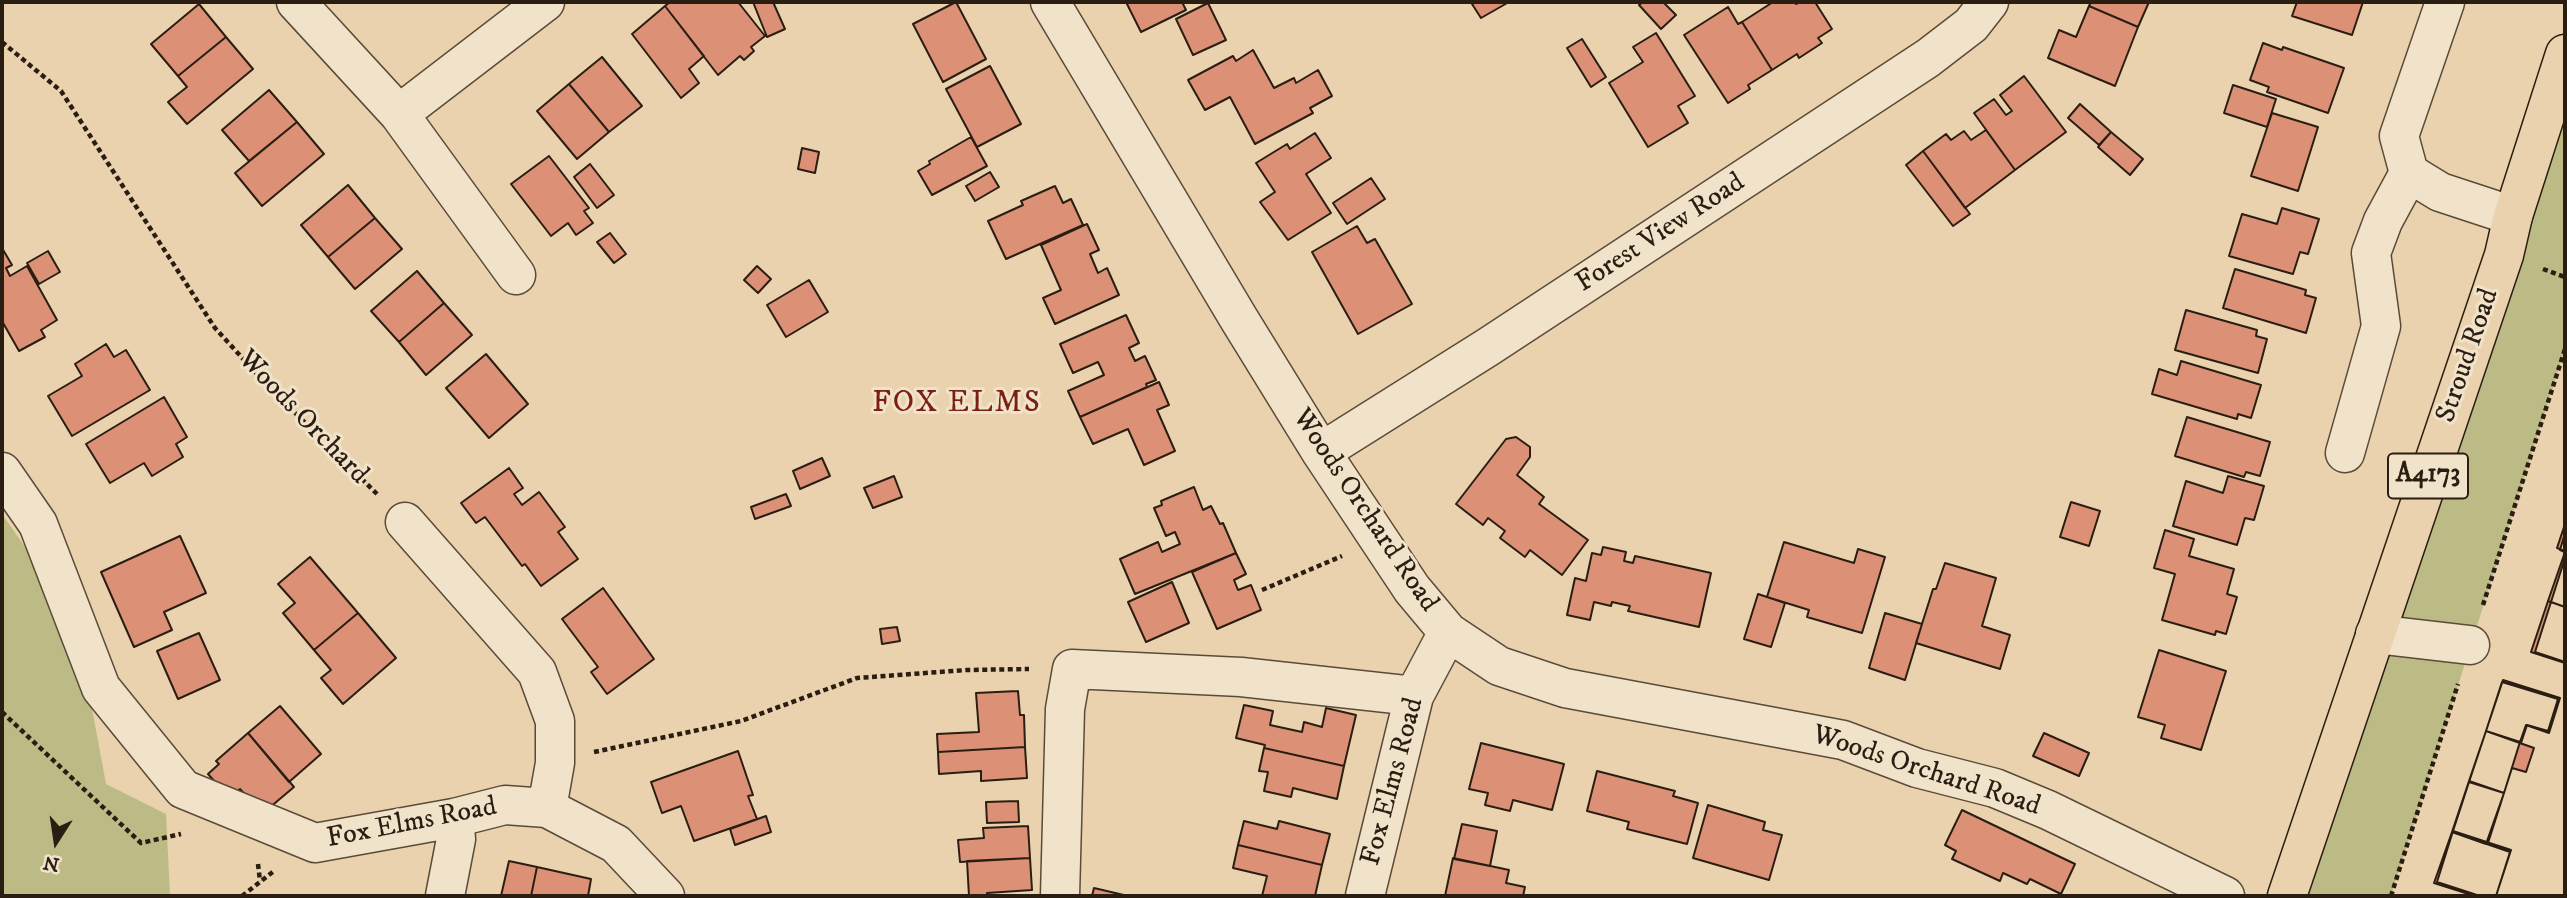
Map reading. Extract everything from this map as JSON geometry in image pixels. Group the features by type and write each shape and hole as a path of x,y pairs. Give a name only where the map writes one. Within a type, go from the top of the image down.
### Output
{"main road":[{"name":"Stroud Road","path":"2287,896 2504,255 2513,216 2565,54"}],"street":[{"path":"296,2 399,114 516,275"},
{"path":"399,114 545,2"},
{"name":"Woods Orchard Road","path":"1050,2 1321,452 1412,589 1448,632 1499,666 1564,688 1843,740 1917,768 1995,788 2049,810 2225,896"},
{"name":"Forest View Road","path":"1321,452 1488,347 1928,58 1971,25 1989,2"},
{"path":"2445,2 2399,136 2409,173 2440,192 2513,216"},
{"path":"2345,453 2381,326 2371,253 2383,221 2409,173"},
{"name":"Fox Elms Road","path":"2,472 38,524 101,688 183,789 316,843 454,818 505,805 547,808 616,844 665,896"},
{"path":"405,522 537,672 555,721 555,763 547,808"},
{"name":"Fox Elms Road","path":"1365,896 1414,695 1448,632"},
{"path":"2375,634 2470,645"},
{"path":"1060,896 1065,709 1072,669 1241,677 1414,695"},
{"path":"445,896 456,839 454,818"}],"path":[{"name":"Woods Orchard","path":"2,42 61,91 215,328 266,384 405,522"},
{"path":"1262,590 1340,556 1376,534"},
{"path":"555,763 741,721 857,678 967,670 1072,669"},
{"path":"242,896 260,881"}],"shaded area":[{"path":"2565,54 2565,349 2391,896 2287,896"},
{"path":"2,514 39,567 90,698 106,784 166,814 170,896 2,896"}],"building":[{"path":"670,2 738,2 765,36 751,47 754,51 744,60 740,56 718,75 665,6"},
{"path":"753,2 773,2 785,29 767,37"},
{"path":"956,2 986,59 943,82 913,24"},
{"path":"1126,2 1182,2 1186,10 1141,32"},
{"path":"1509,2 1481,18 1472,4"},
{"path":"1643,2 1663,2 1676,15 1661,29 1639,5"},
{"path":"1773,2 1815,2 1832,29 1818,38 1822,43 1799,58 1797,54 1772,70 1742,22"},
{"path":"2091,2 2149,2 2138,27 2089,6"},
{"path":"2297,2 2363,2 2352,35 2292,16"},
{"path":"1208,3 1226,40 1193,55 1176,19"},
{"path":"199,4 226,37 178,76 151,44"},
{"path":"665,6 704,56 689,69 699,83 681,98 632,34"},
{"path":"2089,6 2138,27 2115,86 2048,58 2059,30 2076,37"},
{"path":"1728,7 1738,24 1742,22 1772,70 1748,85 1750,89 1728,103 1684,35"},
{"path":"1656,33 1695,96 1678,106 1688,123 1648,147 1609,83 1643,62 1633,47"},
{"path":"226,37 253,69 187,124 168,102 187,87 178,76"},
{"path":"1582,39 1606,77 1591,87 1567,48"},
{"path":"2263,43 2344,68 2328,113 2267,92 2269,87 2250,80"},
{"path":"1253,50 1274,88 1294,78 1296,83 1318,70 1332,96 1310,108 1313,113 1255,144 1230,97 1205,110 1188,80 1233,56 1236,61"},
{"path":"602,57 642,106 609,132 569,84"},
{"path":"990,66 1021,124 977,147 946,89"},
{"path":"2024,76 2066,132 2015,170 1974,113 1994,99 2006,115 2012,111 2000,95"},
{"path":"569,84 609,132 577,159 537,111"},
{"path":"2233,85 2276,99 2267,127 2224,113"},
{"path":"269,90 297,122 249,161 222,130"},
{"path":"2080,104 2111,132 2099,145 2068,118"},
{"path":"2272,113 2318,127 2298,191 2251,176"},
{"path":"297,122 324,154 262,206 235,173"},
{"path":"1986,130 2015,170 1965,208 1923,151 1946,134 1951,140 1964,131 1971,140"},
{"path":"2111,132 2143,159 2130,175 2098,147"},
{"path":"1315,133 1331,158 1306,174 1331,213 1288,240 1260,202 1275,192 1256,163 1287,144 1290,149"},
{"path":"971,137 987,166 932,195 918,171 930,164 929,161"},
{"path":"802,148 819,152 815,173 798,169"},
{"path":"1923,151 1970,214 1953,226 1906,165"},
{"path":"549,156 589,208 584,211 593,223 576,235 568,223 551,236 511,184"},
{"path":"590,164 614,195 597,208 574,177"},
{"path":"990,172 999,187 975,201 966,186"},
{"path":"1371,178 1385,199 1347,224 1333,203"},
{"path":"348,185 375,218 328,257 301,225"},
{"path":"1055,186 1063,203 1071,199 1083,225 1006,259 988,221 1023,205 1021,201"},
{"path":"2282,208 2319,219 2308,254 2300,252 2293,274 2229,256 2242,214 2277,224"},
{"path":"375,218 402,249 355,289 328,257"},
{"path":"1087,224 1099,250 1090,254 1098,273 1107,268 1119,295 1055,324 1043,298 1061,290 1041,245"},
{"path":"1357,226 1367,243 1375,239 1412,304 1358,334 1312,252"},
{"path":"610,233 626,254 614,263 597,242"},
{"path":"2,248 12,265 6,268 10,276 27,266 57,320 41,330 45,337 19,351 2,321"},
{"path":"48,251 60,272 39,284 27,263"},
{"path":"757,266 771,279 758,293 744,280"},
{"path":"2235,269 2306,290 2305,295 2316,298 2306,333 2223,308"},
{"path":"417,271 444,303 399,342 371,311"},
{"path":"809,280 828,312 786,337 767,305"},
{"path":"444,303 472,335 426,375 399,342"},
{"path":"2186,310 2257,330 2256,336 2267,339 2258,373 2175,350"},
{"path":"1126,315 1139,343 1129,348 1135,361 1145,356 1156,380 1146,384 1147,387 1080,417 1068,391 1104,375 1098,362 1073,373 1060,344"},
{"path":"106,344 114,357 126,350 150,390 72,436 48,396 82,376 75,364"},
{"path":"486,354 528,404 489,438 446,388"},
{"path":"2181,361 2261,385 2251,418 2238,414 2237,419 2152,394 2159,369 2177,375"},
{"path":"1159,382 1169,405 1157,410 1175,451 1144,465 1128,429 1093,444 1080,417"},
{"path":"164,397 187,437 176,444 183,457 152,476 144,463 110,483 86,444"},
{"path":"2187,417 2270,442 2260,476 2246,472 2244,477 2175,456"},
{"path":"1516,437 1530,447 1530,457 1517,475 1544,497 1539,504 1588,540 1562,575 1530,550 1525,557 1500,538 1505,531 1488,518 1483,525 1456,504 1506,439"},
{"path":"822,458 830,476 800,489 793,471"},
{"path":"509,468 523,488 514,494 522,505 539,492 565,527 558,532 578,559 541,586 525,564 522,566 485,517 476,523 461,503"},
{"path":"894,476 902,497 873,508 864,488"},
{"path":"2228,476 2264,486 2254,520 2245,518 2237,545 2173,526 2186,481 2223,493"},
{"path":"1194,487 1203,510 1211,506 1220,524 1223,523 1236,553 1135,594 1120,559 1158,542 1162,552 1180,544 1175,532 1166,536 1154,508 1162,505 1161,501"},
{"path":"786,494 791,506 755,519 751,507"},
{"path":"2071,502 2100,511 2089,546 2060,537"},
{"path":"2565,524 2565,551 2557,548"},
{"path":"2165,530 2194,539 2189,556 2234,569 2227,594 2237,597 2226,634 2216,631 2215,635 2162,620 2175,574 2154,568"},
{"path":"2565,533 2565,552 2560,550"},
{"path":"180,536 206,593 164,612 172,630 134,647 101,572"},
{"path":"1784,542 1854,563 1858,549 1885,557 1862,633 1807,617 1809,610 1767,597"},
{"path":"1603,547 1626,552 1624,561 1633,563 1635,556 1711,573 1699,627 1628,611 1630,606 1612,602 1611,606 1594,602 1590,620 1567,615 1575,578 1586,581 1592,553 1601,555"},
{"path":"2565,552 2565,607 2548,601"},
{"path":"1236,553 1246,574 1234,580 1238,590 1251,585 1261,610 1217,629 1192,572"},
{"path":"310,557 358,613 314,650 283,613 295,603 278,584"},
{"path":"2565,558 2565,607 2551,602"},
{"path":"1945,563 1996,578 1982,626 2010,635 2000,669 1916,643 1933,589 1936,589"},
{"path":"1172,582 1189,623 1146,642 1128,602"},
{"path":"603,588 654,659 607,694 591,672 598,667 562,619"},
{"path":"1758,594 1785,603 1771,647 1744,639"},
{"path":"2548,601 2565,607 2565,663 2531,652"},
{"path":"2551,602 2565,607 2565,662 2535,652"},
{"path":"358,613 396,658 343,704 321,678 331,670 314,650"},
{"path":"1885,613 1922,624 1905,680 1869,668"},
{"path":"897,627 900,641 882,644 880,629"},
{"path":"199,633 220,680 178,699 157,651"},
{"path":"2159,650 2226,671 2201,750 2161,738 2165,725 2138,717"},
{"path":"2503,680 2560,698 2549,733 2526,725 2520,742 2486,731"},
{"path":"2502,682 2558,699 2548,731 2527,725 2521,743 2486,731"},
{"path":"1018,691 1020,715 1024,715 1025,747 938,752 937,734 979,732 976,693"},
{"path":"1244,705 1273,711 1270,725 1302,732 1304,722 1322,727 1326,708 1356,715 1344,766 1264,748 1265,745 1236,738"},
{"path":"280,706 321,754 289,782 248,733"},
{"path":"2486,731 2520,742 2504,793 2469,781"},
{"path":"2486,731 2534,748 2526,772 2512,768 2504,793 2469,782"},
{"path":"248,733 294,787 262,814 240,789 229,798 208,774 219,764 216,761"},
{"path":"2044,733 2089,753 2079,776 2033,756"},
{"path":"1481,743 1564,764 1552,810 1513,800 1510,811 1485,805 1488,793 1469,789"},
{"path":"1025,747 1027,778 981,781 981,771 939,774 938,752"},
{"path":"1264,748 1344,766 1337,799 1293,788 1291,797 1264,791 1268,772 1259,771"},
{"path":"738,751 753,795 748,796 757,819 694,841 681,806 662,813 651,782"},
{"path":"1597,771 1675,791 1673,796 1698,803 1687,844 1627,829 1629,822 1587,811"},
{"path":"2469,781 2504,793 2486,844 2452,832"},
{"path":"2469,782 2504,793 2488,843 2453,831"},
{"path":"1018,801 1019,822 987,823 986,802"},
{"path":"1708,805 1765,822 1763,830 1782,835 1769,880 1693,858"},
{"path":"1962,810 2075,864 2061,894 2030,879 2027,884 2003,873 2000,881 1952,859 1956,851 1945,845"},
{"path":"766,816 771,832 735,845 730,829"},
{"path":"1244,821 1277,829 1279,821 1330,834 1322,865 1238,845"},
{"path":"1462,824 1497,831 1490,866 1454,859"},
{"path":"1028,826 1030,858 960,862 958,840 984,838 983,828"},
{"path":"2453,831 2511,850 2496,896 2480,896 2437,882"},
{"path":"2452,832 2510,852 2496,896 2475,896 2434,883"},
{"path":"1238,845 1322,865 1315,896 1262,896 1267,876 1233,868"},
{"path":"1030,858 1032,890 969,896 967,861"},
{"path":"1453,858 1509,870 1506,883 1525,887 1523,896 1445,896"},
{"path":"509,861 537,867 531,896 501,896"},
{"path":"537,867 591,879 588,896 531,896"},
{"path":"1094,888 1128,896 1092,896"}],"district":[{"name":"FOX ELMS","path":"957,405"}]}
